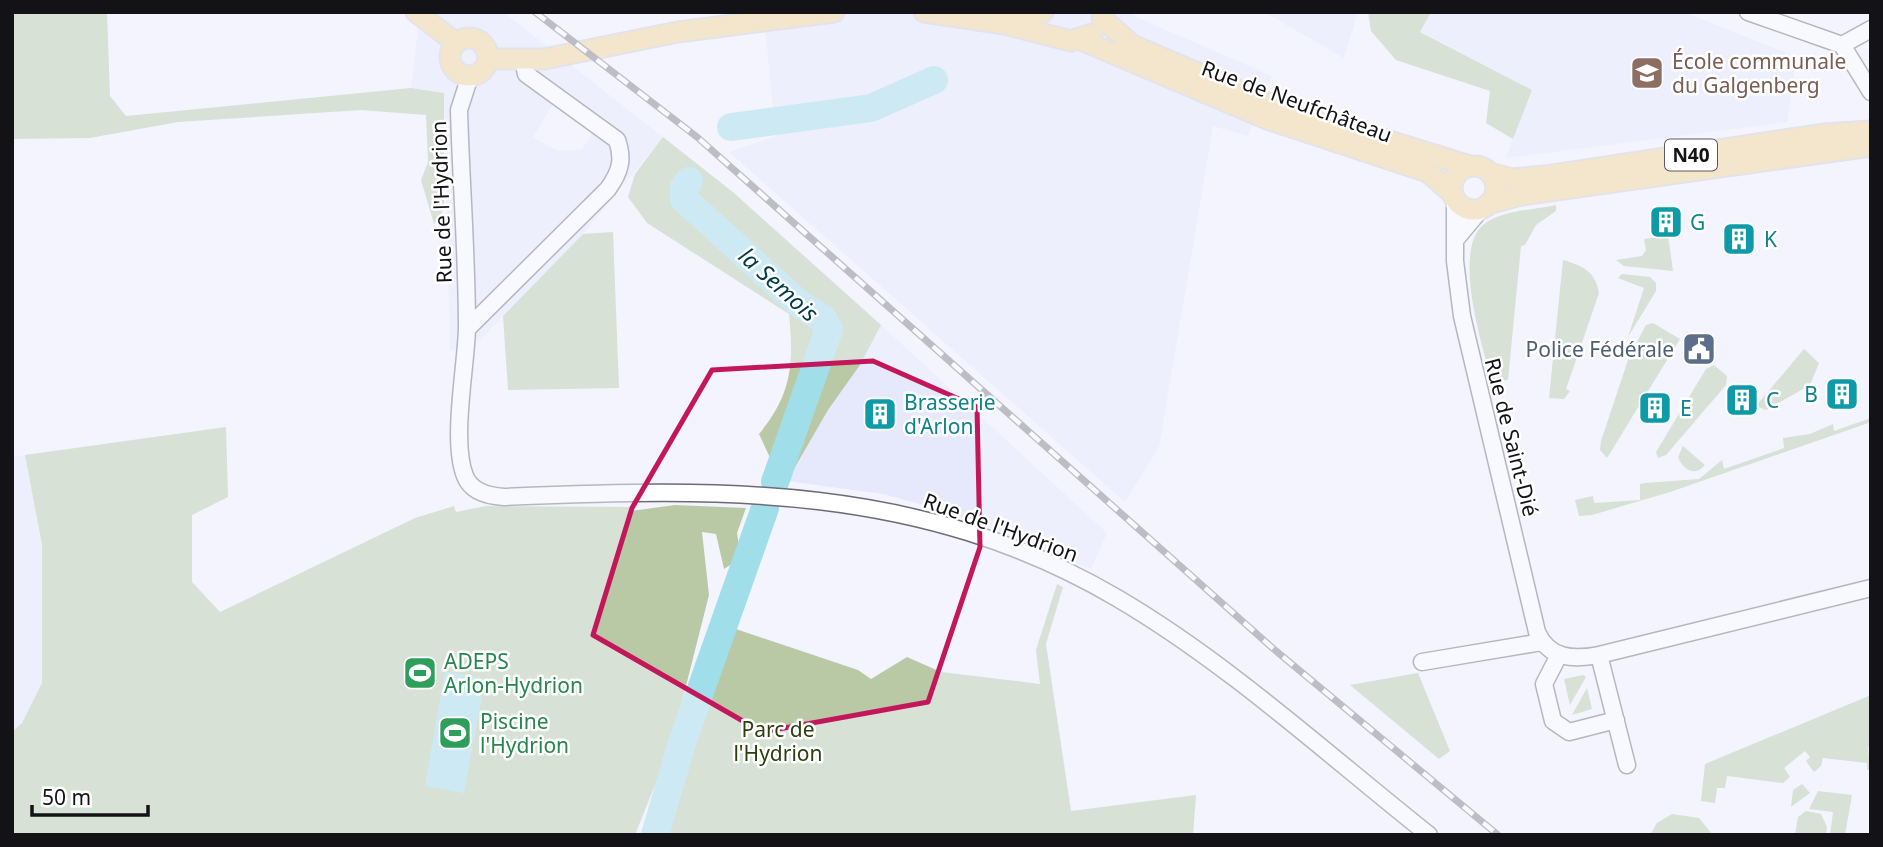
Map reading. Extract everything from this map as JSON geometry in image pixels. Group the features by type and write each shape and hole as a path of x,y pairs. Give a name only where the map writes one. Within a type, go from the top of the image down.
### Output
{"main road":[{"path":"416,12 456,43"},
{"path":"488,59 523,60 678,32 834,12"},
{"name":"Rue de Neufchâteau","path":"924,12 955,13 1072,39 1267,119 1429,172 1454,197"},
{"path":"1004,24 1045,12 1050,26 1072,39"},
{"name":"Rue de Neufchâteau","path":"1102,15 1132,46 1270,104 1470,166"},
{"name":"N40","path":"1072,39 1098,29 1102,15"},
{"path":"465,38 478,40 487,49 488,59 481,73 470,76 456,72 449,56 456,43 465,38"},
{"name":"N40","path":"1470,166 1481,167 1490,173 1513,179 1868,134"},
{"name":"N40","path":"1485,206 1521,195 1868,134"},
{"path":"1470,166 1455,176 1454,197 1467,208 1485,206 1495,192 1490,173"}],"street":[{"path":"1748,12 1842,45 1871,92"},
{"path":"1842,45 1871,29"},
{"path":"467,329 608,189 619,173 622,155 617,140 526,74 523,60"},
{"name":"Rue de l'Hydrion","path":"470,76 459,110 467,329 460,453 465,479 472,488 489,496 504,497 670,492 804,497 872,507 950,527 1080,578 1156,622 1205,657 1429,835"},
{"name":"Rue de Saint-Dié","path":"1454,197 1457,286 1462,316 1542,642"},
{"path":"1456,239 1485,206"},
{"path":"1422,662 1542,642 1559,655 1571,658 1599,655 1871,588"},
{"path":"1559,655 1544,684 1553,722 1569,732 1616,720"},
{"path":"1599,655 1627,765"}],"highlighted area":[{"path":"873,361 977,407 980,547 928,702 762,732 593,635 632,508 712,370"}],"shaded area":[{"path":"420,12 503,12 663,137 583,234 481,339 450,351 444,93 411,88","holes":["554,103 594,130 582,150 558,151 533,137"]},
{"path":"754,12 1136,12 1134,16 1272,76 1248,136 1213,126 1159,447 1125,502 729,152 776,136 765,27"},
{"path":"1264,12 1358,12 1344,58"},
{"name":"École communale du Galgenberg","path":"1431,12 1683,12 1797,57 1787,122 1506,158 1531,90 1420,31"},
{"path":"881,325 1107,533 1091,569 942,510 883,494 787,481 828,410 860,365"},
{"path":"25,455 42,545 42,684 22,723 12,732 12,457"}],"green space":[{"path":"12,12 107,12 110,96 126,116 411,88 444,93 444,209 434,224 421,180 428,162 426,115 361,110 178,122 90,138 12,139"},
{"path":"1368,12 1431,12 1420,32 1532,90 1513,139 1486,123 1490,91 1396,60 1371,31"},
{"path":"663,137 734,193 881,325 860,365 828,410 787,481 781,481 759,434 778,405 788,378 791,348 789,314 647,223 628,197 635,174"},
{"path":"1556,205 1556,211 1536,225 1525,245 1521,246 1508,380 1492,382 1472,301 1470,256 1474,238 1483,225 1499,216"},
{"path":"613,232 619,388 508,390 503,316 583,234"},
{"path":"1668,235 1673,271 1624,266 1616,260 1642,256 1646,250 1644,239"},
{"path":"1563,260 1587,270 1599,293 1566,389 1570,391 1564,399 1549,398"},
{"path":"1622,274 1650,277 1656,283 1656,291 1628,337 1644,288 1618,278"},
{"path":"1653,323 1680,339 1607,458 1600,450 1601,441 1629,357 1646,325"},
{"path":"1804,349 1819,363 1810,385 1766,410 1756,406"},
{"path":"1714,365 1727,376 1726,385 1666,455 1658,458 1656,452 1706,369"},
{"path":"1871,418 1871,422 1670,492 1592,515 1579,516 1575,500 1593,496 1594,503 1640,500 1640,484 1699,479 1722,460 1724,469 1784,448 1783,438 1810,434 1833,424 1834,431"},
{"name":"ADEPS Arlon-Hydrion","path":"226,427 228,497 192,515 192,582 220,612 415,518 454,506 456,512 486,506 631,507 631,511 675,505 746,508 737,533 741,558 724,569 716,534 702,532 709,595 671,745 635,835 12,835 12,732 22,723 42,683 42,545 25,455"},
{"path":"1683,446 1705,465 1701,469 1693,471 1683,465 1678,457"},
{"name":"Parc de l'Hydrion","path":"1057,584 1063,587 1046,644 1071,811 1196,795 1193,835 649,835 715,622 858,670 871,679 907,657 941,672 1040,684 1036,650"},
{"path":"1418,673 1450,751 1439,759 1350,685"},
{"path":"1583,675 1586,677 1570,705 1564,679"},
{"path":"1587,688 1592,709 1572,715"},
{"path":"1871,695 1871,744 1868,748 1871,770 1867,770 1867,763 1823,758 1821,766 1814,772 1806,761 1810,757 1805,751 1784,768 1790,777 1783,783 1727,776 1725,788 1717,788 1715,803 1701,801 1705,764"},
{"path":"1802,784 1810,793 1791,807 1793,790"},
{"path":"1818,791 1852,795 1845,835 1830,835 1833,812 1809,809"},
{"path":"1806,811 1821,814 1827,827 1826,835 1795,835 1798,817"},
{"path":"1672,814 1699,818 1713,835 1650,835 1657,823"}],"water":[{"name":"Piscine l'Hydrion","path":"445,672 485,679 464,793 425,786"}],"waterway":[{"name":"la Semois","path":"731,127 871,108 934,80"},
{"name":"la Semois","path":"689,181 684,187 684,199 797,302 823,319 829,329 775,482"},
{"name":"la Semois","path":"655,835 682,743 765,508"}],"railway":[{"path":"535,12 697,137 1276,651 1498,835"}],"place":[{"name":"École communale du Galgenberg","path":"1647,73"},
{"name":"G","path":"1666,222"},
{"name":"K","path":"1739,239"},
{"name":"Police Fédérale","path":"1699,349"},
{"name":"B","path":"1842,394"},
{"name":"C","path":"1742,400"},
{"name":"E","path":"1655,408"},
{"name":"Brasserie d'Arlon","path":"880,414"},
{"name":"ADEPS Arlon-Hydrion","path":"420,673"},
{"name":"Piscine l'Hydrion","path":"455,733"}]}
